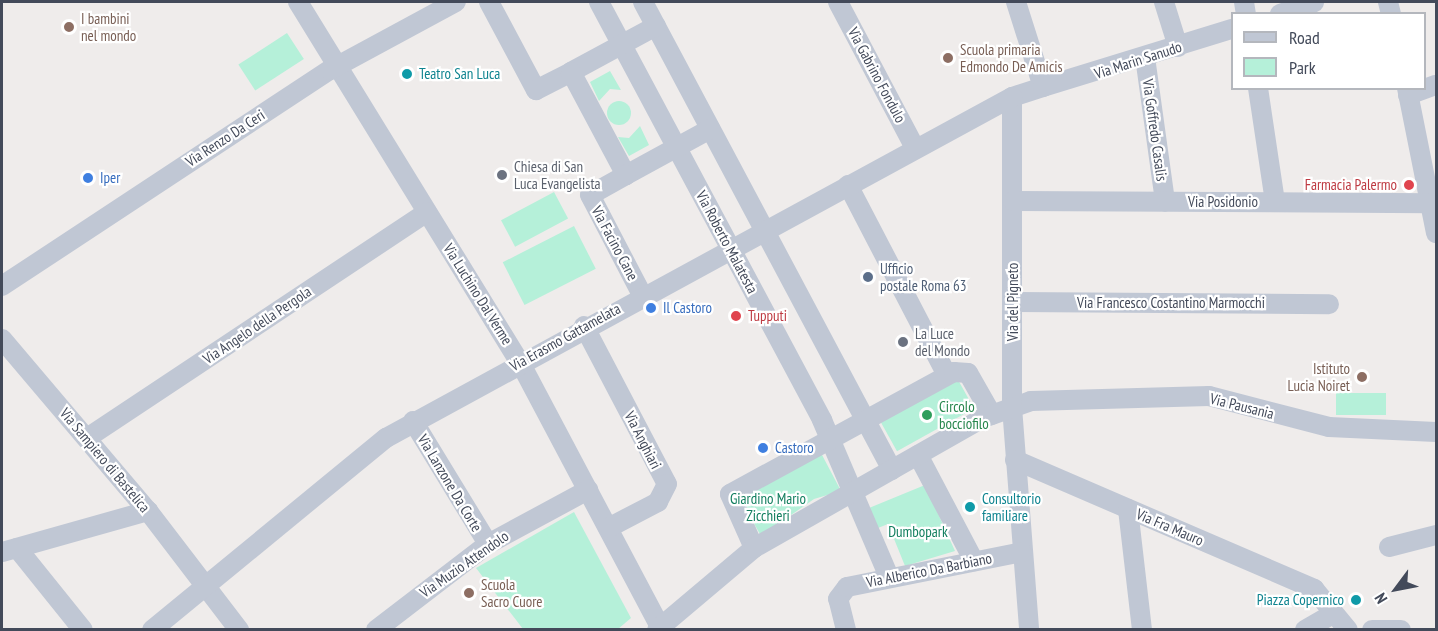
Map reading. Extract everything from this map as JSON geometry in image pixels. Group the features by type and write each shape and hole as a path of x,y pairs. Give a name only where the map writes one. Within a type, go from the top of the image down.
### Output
{"street":[{"name":"Via Luchino Dal Verme","path":"298,2 519,362 660,629"},
{"name":"Via Renzo Da Ceri","path":"2,286 337,65 456,2"},
{"path":"489,2 536,90 656,26"},
{"name":"Via Roberto Malatesta","path":"599,2 830,439 889,577"},
{"path":"643,2 892,470"},
{"name":"Via Gabrino Fondulo","path":"838,2 915,148"},
{"path":"1012,97 1043,87 1016,2"},
{"path":"1164,2 1178,47"},
{"path":"1286,12 1314,2"},
{"name":"Via Marin Sanudo","path":"1043,87 1231,30"},
{"name":"Via Goffredo Casalis","path":"1145,57 1165,202"},
{"path":"571,72 626,175 710,129"},
{"path":"1258,90 1275,202"},
{"path":"1408,92 1437,232"},
{"name":"Via Erasmo Gattamelata","path":"152,630 344,468 413,421 584,326 1012,97"},
{"name":"Via del Pigneto","path":"1012,97 1014,303 1012,407 1029,630"},
{"name":"Via Facino Cane","path":"626,175 590,195 642,295"},
{"path":"848,185 946,375"},
{"name":"Via Posidonio","path":"1013,201 1431,203"},
{"name":"Via Angelo della Pergola","path":"87,438 427,212"},
{"name":"Via Francesco Costantino Marmocchi","path":"1014,303 1329,304"},
{"name":"Via Anghiari","path":"584,326 667,484 658,502 608,528"},
{"name":"Via Sampiero di Bastelica","path":"2,339 148,511 239,630"},
{"path":"754,548 730,494 946,375 968,373 992,415"},
{"name":"Via Pausania","path":"660,629 754,548 918,455 992,415 1012,407 1060,398 1209,396 1329,427 1437,432"},
{"name":"Via Lanzone Da Corte","path":"413,421 488,544"},
{"path":"918,455 974,561"},
{"name":"Via Fra Mauro","path":"1015,460 1323,595 1331,615"},
{"name":"Via Muzio Attendolo","path":"376,630 488,544 588,490"},
{"path":"1128,509 1142,630"},
{"path":"83,630 9,550 148,511"},
{"path":"1389,547 1437,535"},
{"name":"Via Alberico Da Barbiano","path":"846,630 839,594 847,587 1022,552"},
{"path":"1305,630 1331,615 1348,630"}],"green space":[{"path":"287,33 304,59 255,91 238,65"},
{"path":"610,71 621,90 610,89 599,101 590,82"},
{"path":"619,101 624,102 630,108 630,118 624,124 619,125 614,124 608,118 607,113 608,108 614,102"},
{"path":"640,126 649,145 629,156 618,137 629,138"},
{"path":"554,192 568,218 515,247 501,220"},
{"path":"574,226 596,269 525,305 503,262"},
{"name":"Circolo bocciofilo","path":"957,378 974,409 897,451 880,421"},
{"path":"1336,393 1386,393 1386,415 1336,415"},
{"name":"Giardino Mario Zicchieri","path":"821,453 841,491 814,499 761,536 740,498"},
{"name":"Dumbopark","path":"925,485 955,551 905,566 888,524 878,528 869,508"},
{"path":"574,512 631,618 618,629 523,629 476,568"}],"place":[{"name":"I bambini nel mondo","path":"69,27"},
{"name":"Scuola primaria Edmondo De Amicis","path":"948,58"},
{"name":"Teatro San Luca","path":"407,74"},
{"name":"Chiesa di San Luca Evangelista","path":"502,175"},
{"name":"Iper","path":"88,178"},
{"name":"Farmacia Palermo","path":"1409,185"},
{"name":"Ufficio postale Roma 63","path":"868,277"},
{"name":"Il Castoro","path":"651,308"},
{"name":"Tupputi","path":"736,316"},
{"name":"La Luce del Mondo","path":"903,342"},
{"name":"Istituto Lucia Noiret","path":"1362,377"},
{"name":"Circolo bocciofilo","path":"927,415"},
{"name":"Castoro","path":"763,448"},
{"name":"Consultorio familiare","path":"970,507"},
{"name":"Scuola Sacro Cuore","path":"469,593"},
{"name":"Piazza Copernico","path":"1356,600"}]}
